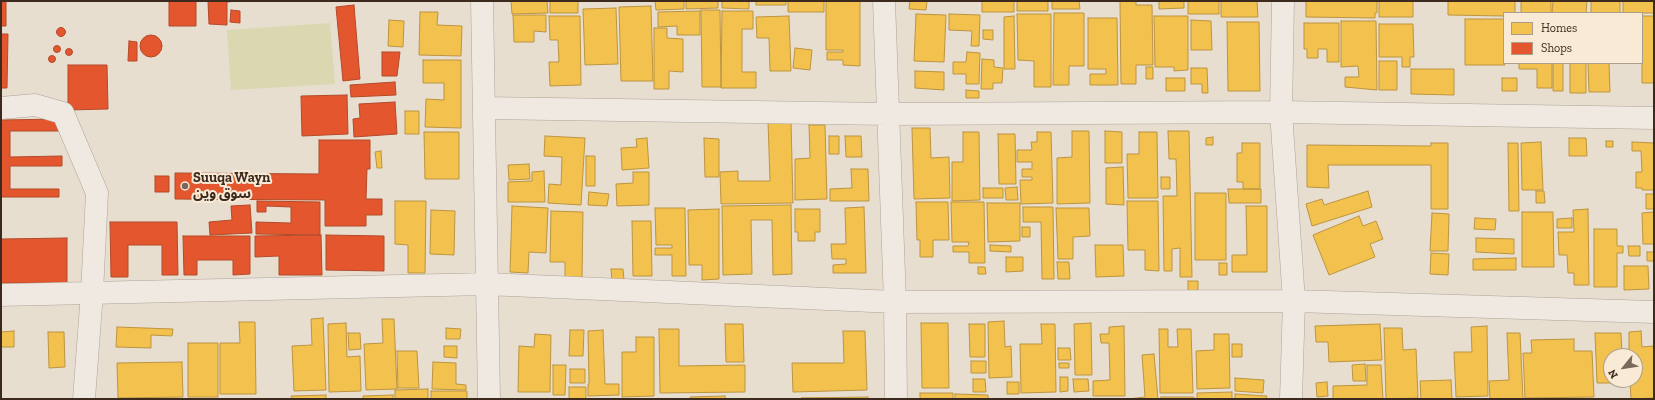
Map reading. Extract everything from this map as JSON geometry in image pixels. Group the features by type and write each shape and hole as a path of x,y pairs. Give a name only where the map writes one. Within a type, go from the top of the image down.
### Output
{"street":[{"path":"482,1 489,399"},
{"path":"884,1 895,302 896,399"},
{"path":"1283,1 1281,112 1294,301 1291,399"},
{"path":"1,108 35,105 63,113 97,193 92,292 84,399"},
{"path":"484,108 888,114 1281,112 1654,118"},
{"path":"1,295 487,284 895,302 1294,301 1654,312"}],"shaded area":[{"path":"330,23 335,84 231,90 227,30"}],"building: Homes":[{"path":"511,1 547,1 548,13 512,14"},
{"path":"550,1 578,1 578,13 550,13"},
{"path":"655,1 684,1 684,9 656,10"},
{"path":"686,1 718,1 718,8 686,9"},
{"path":"722,1 749,1 749,9 722,8"},
{"path":"756,1 786,1 786,5 756,5"},
{"path":"788,1 824,1 824,12 788,12"},
{"path":"826,1 860,1 860,66 843,65 843,60 827,60 827,52 843,52 843,50 826,50"},
{"path":"910,1 927,1 926,10 909,9"},
{"path":"982,1 1014,1 1014,12 982,12"},
{"path":"1017,1 1048,1 1048,11 1017,11"},
{"path":"1052,1 1079,1 1080,9 1052,9"},
{"path":"1120,1 1136,1 1136,5 1152,5 1153,65 1136,65 1136,84 1121,84"},
{"path":"1159,1 1184,1 1184,8 1159,9"},
{"path":"1188,1 1219,1 1219,14 1188,14"},
{"path":"1221,1 1257,1 1258,17 1221,17"},
{"path":"1306,1 1377,1 1377,13 1375,13 1375,18 1306,17"},
{"path":"1379,1 1413,1 1413,17 1379,17"},
{"path":"1448,1 1515,1 1515,12 1503,12 1503,16 1448,15"},
{"path":"1521,1 1551,1 1551,12 1521,12"},
{"path":"1553,1 1587,1 1586,12 1552,12"},
{"path":"1591,1 1620,1 1620,12 1591,12"},
{"path":"1623,1 1654,1 1654,13 1623,12"},
{"path":"651,6 653,81 621,81 619,7"},
{"path":"616,8 618,64 585,65 583,9"},
{"path":"701,10 720,10 721,87 702,87"},
{"path":"700,11 700,35 677,35 677,26 658,27 658,12"},
{"path":"722,11 753,11 753,29 742,29 742,72 756,72 756,88 721,88"},
{"path":"420,12 438,12 437,25 462,26 461,56 419,55"},
{"path":"1054,13 1084,13 1084,66 1069,66 1069,85 1053,85"},
{"path":"916,14 946,15 944,62 914,61"},
{"path":"949,14 980,15 979,46 971,46 972,31 949,30"},
{"path":"1017,14 1051,14 1051,87 1034,87 1034,61 1018,60"},
{"path":"513,15 546,15 546,32 534,31 534,42 514,42"},
{"path":"549,16 580,16 581,85 550,86 549,62 559,62 558,40 550,40"},
{"path":"789,16 791,71 770,71 769,38 757,38 756,17"},
{"path":"1014,16 1015,69 1004,69 1004,17"},
{"path":"1154,16 1188,16 1188,70 1174,71 1174,67 1155,67"},
{"path":"1643,16 1654,16 1654,83 1642,83"},
{"path":"1088,18 1117,18 1118,85 1090,85 1090,74 1106,74 1106,69 1088,69"},
{"path":"1465,19 1503,19 1503,64 1505,65 1465,65"},
{"path":"389,20 404,21 403,47 388,46"},
{"path":"1191,20 1211,21 1212,50 1191,50"},
{"path":"1341,21 1376,21 1377,90 1345,87 1345,77 1359,77 1358,66 1341,67"},
{"path":"1227,22 1259,22 1260,91 1228,91"},
{"path":"1304,23 1339,23 1339,62 1327,62 1327,49 1318,49 1318,58 1307,58 1307,49 1304,49"},
{"path":"1379,24 1413,24 1414,57 1410,57 1410,67 1402,67 1402,57 1379,57"},
{"path":"654,28 667,28 667,38 683,39 683,72 669,71 669,89 654,89"},
{"path":"983,30 993,30 993,40 983,39"},
{"path":"795,48 812,50 810,70 793,68"},
{"path":"967,52 980,53 979,84 966,84 966,74 953,74 953,62 966,62"},
{"path":"982,59 994,60 994,67 1003,68 1002,83 993,83 993,89 981,89"},
{"path":"423,60 461,60 461,128 425,127 426,99 444,100 444,83 423,83"},
{"path":"1379,61 1397,61 1397,90 1379,90"},
{"path":"1519,64 1552,64 1552,88 1537,88 1537,69 1519,69"},
{"path":"1553,64 1563,64 1563,91 1553,91"},
{"path":"1570,64 1586,64 1586,93 1570,93"},
{"path":"1588,64 1609,64 1610,92 1589,92"},
{"path":"1146,67 1153,67 1153,79 1146,79"},
{"path":"1191,68 1207,68 1208,93 1202,93 1202,84 1191,84"},
{"path":"1411,69 1454,69 1454,95 1411,94"},
{"path":"915,71 944,72 944,90 915,88"},
{"path":"1166,78 1185,78 1185,91 1166,91"},
{"path":"1502,78 1517,78 1517,91 1502,91"},
{"path":"966,90 979,91 979,98 966,98"},
{"path":"405,111 419,111 419,134 405,134"},
{"path":"768,121 791,121 793,203 721,204 720,172 738,171 738,181 770,181"},
{"path":"809,125 825,125 827,199 795,200 795,159 810,158"},
{"path":"912,128 930,128 931,158 949,157 950,198 914,199"},
{"path":"1072,131 1089,131 1090,203 1057,204 1057,158 1072,157"},
{"path":"1105,131 1122,132 1122,163 1105,163"},
{"path":"1168,131 1189,131 1192,277 1180,277 1180,248 1172,249 1172,271 1164,271 1163,196 1177,196 1176,159 1169,159"},
{"path":"424,132 459,132 459,179 425,179"},
{"path":"963,132 979,132 980,200 952,201 952,162 963,162"},
{"path":"1037,132 1051,132 1053,203 1021,204 1020,180 1032,180 1032,177 1022,177 1022,169 1032,169 1032,162 1017,162 1017,150 1032,150 1031,142 1037,142"},
{"path":"1139,132 1157,132 1158,198 1128,198 1127,154 1139,154"},
{"path":"998,134 1015,134 1016,184 999,184"},
{"path":"545,136 585,138 581,205 548,203 549,184 561,185 562,157 544,156"},
{"path":"829,136 839,136 839,154 829,154"},
{"path":"845,136 861,136 862,157 846,157"},
{"path":"1213,137 1213,145 1206,145 1206,138"},
{"path":"647,138 649,168 622,170 621,148 637,147 636,139"},
{"path":"704,138 719,139 719,177 705,177"},
{"path":"1569,138 1586,138 1587,156 1569,156"},
{"path":"1606,141 1613,141 1613,147 1606,147"},
{"path":"1541,142 1543,190 1522,190 1521,143"},
{"path":"1632,142 1654,143 1654,190 1642,190 1642,188 1636,188 1636,172 1642,172 1641,151 1632,151"},
{"path":"1242,143 1260,143 1260,189 1243,189 1243,182 1237,182 1237,153 1242,153"},
{"path":"1431,143 1448,143 1448,209 1431,209 1431,165 1328,165 1329,188 1307,187 1307,145 1431,146"},
{"path":"1508,143 1518,143 1519,211 1509,211"},
{"path":"381,151 382,168 377,168 375,152"},
{"path":"586,156 595,156 595,186 586,186"},
{"path":"529,164 530,179 509,180 508,165"},
{"path":"1123,167 1124,205 1106,204 1106,168"},
{"path":"851,169 868,169 869,201 830,201 830,189 852,188"},
{"path":"544,171 545,202 508,202 508,182 532,181 532,172"},
{"path":"633,172 649,172 649,205 617,206 616,184 633,183"},
{"path":"1161,177 1170,177 1170,189 1161,189"},
{"path":"1017,187 1018,200 1006,200 1005,188"},
{"path":"983,188 1003,188 1003,198 983,198"},
{"path":"1228,189 1261,189 1261,203 1229,203"},
{"path":"1368,191 1372,207 1312,226 1306,204 1322,199 1324,205"},
{"path":"1536,191 1544,191 1545,203 1536,203"},
{"path":"589,192 609,194 607,206 588,205"},
{"path":"1195,193 1226,193 1226,260 1195,260"},
{"path":"1646,194 1654,194 1654,209 1646,209"},
{"path":"395,201 426,201 425,273 408,273 408,245 395,244"},
{"path":"1127,201 1158,201 1159,271 1145,270 1145,250 1128,250"},
{"path":"916,202 948,202 949,240 933,240 933,257 920,257 920,240 917,240"},
{"path":"951,202 984,202 985,263 969,263 969,252 953,252 953,246 968,246 969,242 952,242"},
{"path":"987,203 1020,203 1020,241 988,242"},
{"path":"791,205 792,274 773,275 772,220 751,220 752,274 723,275 722,206"},
{"path":"512,206 548,208 546,253 529,252 528,273 510,272"},
{"path":"1246,206 1267,206 1267,272 1232,272 1232,255 1247,255"},
{"path":"864,207 866,273 833,273 833,265 846,264 846,259 832,259 831,244 846,244 845,208"},
{"path":"1023,207 1053,207 1054,279 1042,279 1041,222 1023,222"},
{"path":"655,208 685,208 686,276 672,276 672,255 655,255 655,248 672,248 672,245 656,245"},
{"path":"1056,208 1089,208 1090,236 1073,237 1073,259 1058,259"},
{"path":"719,209 719,279 702,280 702,265 689,265 688,210"},
{"path":"795,209 820,209 820,232 815,232 815,241 798,241 798,232 795,232"},
{"path":"1588,209 1589,285 1574,285 1574,273 1568,273 1567,255 1559,255 1558,232 1574,232 1573,210"},
{"path":"431,210 455,211 454,255 430,254"},
{"path":"551,211 583,212 582,278 565,278 565,262 550,262"},
{"path":"1522,212 1553,212 1554,267 1522,267"},
{"path":"1654,212 1654,244 1643,244 1642,213"},
{"path":"1432,213 1449,214 1448,251 1430,251"},
{"path":"1359,216 1363,226 1376,221 1383,239 1370,244 1375,257 1329,275 1313,235"},
{"path":"1475,218 1496,219 1495,230 1474,229"},
{"path":"1572,218 1572,228 1557,228 1557,219"},
{"path":"632,221 651,221 652,276 633,276"},
{"path":"1022,227 1030,227 1030,237 1022,237"},
{"path":"1594,229 1617,229 1617,246 1623,246 1623,253 1617,253 1617,287 1594,287"},
{"path":"1476,238 1514,239 1514,254 1476,252"},
{"path":"990,245 1011,246 1011,252 990,251"},
{"path":"1095,245 1123,245 1124,276 1096,277"},
{"path":"1628,246 1640,246 1640,256 1629,256"},
{"path":"1647,252 1654,252 1654,261 1647,261"},
{"path":"1431,253 1449,254 1448,275 1430,274"},
{"path":"1006,257 1023,257 1023,271 1006,272"},
{"path":"1516,258 1516,270 1473,270 1473,259"},
{"path":"1057,262 1069,262 1070,279 1058,279"},
{"path":"1219,263 1227,263 1227,275 1219,275"},
{"path":"1624,266 1648,266 1649,289 1624,290"},
{"path":"978,267 985,267 986,274 978,274"},
{"path":"611,269 623,269 624,280 612,281"},
{"path":"1188,281 1198,281 1198,291 1188,292"},
{"path":"323,318 326,390 294,391 292,346 312,345 311,319"},
{"path":"382,319 394,319 397,389 366,390 364,344 383,343"},
{"path":"1004,321 1005,347 1011,346 1012,377 989,378 988,322"},
{"path":"239,322 255,322 256,394 220,394 220,343 240,343"},
{"path":"346,323 347,357 360,356 361,391 329,392 328,324"},
{"path":"921,323 948,323 949,388 922,388"},
{"path":"1091,323 1092,375 1075,375 1074,324"},
{"path":"725,324 743,324 744,362 726,362"},
{"path":"969,324 985,324 985,357 970,357"},
{"path":"1041,324 1055,324 1056,392 1021,393 1020,344 1042,344"},
{"path":"1380,324 1382,360 1329,362 1328,342 1316,342 1315,326"},
{"path":"1124,326 1125,396 1093,396 1093,381 1110,380 1109,343 1101,343 1100,334 1109,334 1109,327"},
{"path":"1487,326 1488,396 1456,397 1454,352 1472,352 1471,327"},
{"path":"117,327 173,329 172,336 151,335 151,348 116,347"},
{"path":"446,328 461,329 460,339 446,339"},
{"path":"1384,328 1402,328 1403,350 1416,349 1418,398 1386,399"},
{"path":"659,329 679,329 679,366 745,365 745,392 660,393"},
{"path":"1159,329 1168,329 1168,347 1178,347 1177,329 1191,329 1193,393 1160,393"},
{"path":"570,330 584,330 583,356 569,356"},
{"path":"603,330 605,384 619,384 619,395 588,396 588,331"},
{"path":"14,331 14,347 1,347 1,332"},
{"path":"843,331 865,331 867,390 793,392 792,363 844,363"},
{"path":"1641,331 1642,347 1654,346 1654,398 1631,399 1630,388 1643,388 1643,348 1629,348 1629,332"},
{"path":"48,332 64,332 65,367 49,368"},
{"path":"348,333 360,333 361,349 349,350"},
{"path":"1507,333 1520,333 1523,399 1490,399 1489,381 1509,380"},
{"path":"1595,333 1621,333 1622,348 1603,348 1603,383 1597,383"},
{"path":"535,334 551,335 550,392 518,392 519,346 534,347"},
{"path":"1214,334 1229,334 1230,388 1197,389 1196,351 1214,350"},
{"path":"636,337 654,337 654,396 622,397 622,352 636,352"},
{"path":"1574,339 1574,351 1592,351 1594,397 1525,398 1523,353 1532,353 1531,340"},
{"path":"188,343 218,343 218,397 188,397"},
{"path":"1232,344 1242,344 1242,357 1232,357"},
{"path":"444,346 457,346 457,358 444,357"},
{"path":"1058,348 1070,348 1071,360 1058,360"},
{"path":"397,351 417,351 419,388 398,388"},
{"path":"1154,354 1158,399 1128,399 1145,397 1142,355"},
{"path":"971,361 986,361 986,373 971,373"},
{"path":"182,362 183,397 118,398 117,363"},
{"path":"433,362 456,363 456,384 466,385 466,390 432,389"},
{"path":"1059,363 1069,363 1069,368 1059,368"},
{"path":"1365,364 1366,381 1353,381 1352,365"},
{"path":"553,365 566,365 565,395 553,395"},
{"path":"1367,365 1381,365 1383,399 1333,399 1333,386 1367,385"},
{"path":"570,369 585,369 585,383 570,383"},
{"path":"1060,377 1068,377 1068,391 1060,392"},
{"path":"1235,378 1264,380 1263,393 1235,391"},
{"path":"973,379 985,379 986,392 973,392"},
{"path":"1073,379 1088,379 1089,391 1074,392"},
{"path":"1451,380 1452,399 1421,399 1420,381"},
{"path":"1007,382 1019,382 1019,394 1007,394"},
{"path":"1327,382 1328,396 1317,397 1316,383"},
{"path":"569,387 586,387 586,399 569,399"},
{"path":"428,389 428,399 395,399 395,390"},
{"path":"431,391 467,391 467,399 431,399"},
{"path":"1232,392 1232,399 1197,399 1197,393"},
{"path":"920,393 953,393 953,399 920,399"},
{"path":"955,394 988,395 988,399 955,399"},
{"path":"1235,394 1267,396 1266,399 1235,399"},
{"path":"326,395 326,399 292,399 291,396"},
{"path":"393,395 393,399 363,399 363,396"},
{"path":"725,396 725,399 690,399 690,397"},
{"path":"868,397 868,399 801,398"},
{"path":"1161,397 1194,397 1194,399 1161,399"}],"building: Shops":[{"path":"1,1 6,1 6,26 1,26"},
{"path":"169,1 196,1 196,26 169,26"},
{"path":"208,1 237,1 227,2 227,25 209,24"},
{"path":"354,5 360,79 343,81 336,7"},
{"path":"231,10 240,11 240,23 230,22"},
{"path":"59,28 63,28 65,32 63,36 59,36 57,34 57,30"},
{"path":"1,34 8,34 7,88 1,88"},
{"path":"151,35 155,36 161,42 161,50 155,56 151,57 147,56 141,50 140,46 141,42 147,36"},
{"path":"129,41 137,42 137,61 128,61"},
{"path":"57,45 60,46 60,52 57,53 54,52 53,49 54,46"},
{"path":"69,48 72,49 72,55 69,56 66,55 65,52 66,49"},
{"path":"382,52 400,52 397,76 382,76"},
{"path":"52,55 55,56 55,62 52,63 49,62 48,59 49,56"},
{"path":"68,65 107,65 108,109 68,110"},
{"path":"395,82 396,95 351,97 350,85"},
{"path":"347,95 348,134 302,136 301,96"},
{"path":"395,102 397,134 354,137 353,119 360,118 359,104"},
{"path":"62,119 63,131 10,131 10,157 62,156 62,166 10,166 10,189 59,189 59,197 1,197 1,120"},
{"path":"319,140 370,140 370,169 367,169 366,199 382,199 382,215 366,215 366,226 325,226 325,200 175,199 175,173 319,174"},
{"path":"155,176 169,176 169,192 155,192"},
{"path":"257,201 320,202 320,235 256,234 256,222 291,223 291,207 266,206 266,212 257,212"},
{"path":"250,205 252,233 210,235 209,222 232,220 231,206"},
{"path":"110,222 177,222 178,275 162,275 162,245 128,245 128,277 111,277"},
{"path":"321,235 322,275 279,275 279,256 255,257 255,236"},
{"path":"326,235 384,236 384,271 326,270"},
{"path":"183,236 250,236 250,274 233,275 233,260 197,260 197,275 184,275"},
{"path":"67,238 67,283 1,283 1,239"}],"place":[{"name":"Suuqa Wayn سوق وين","path":"185,186"}]}
